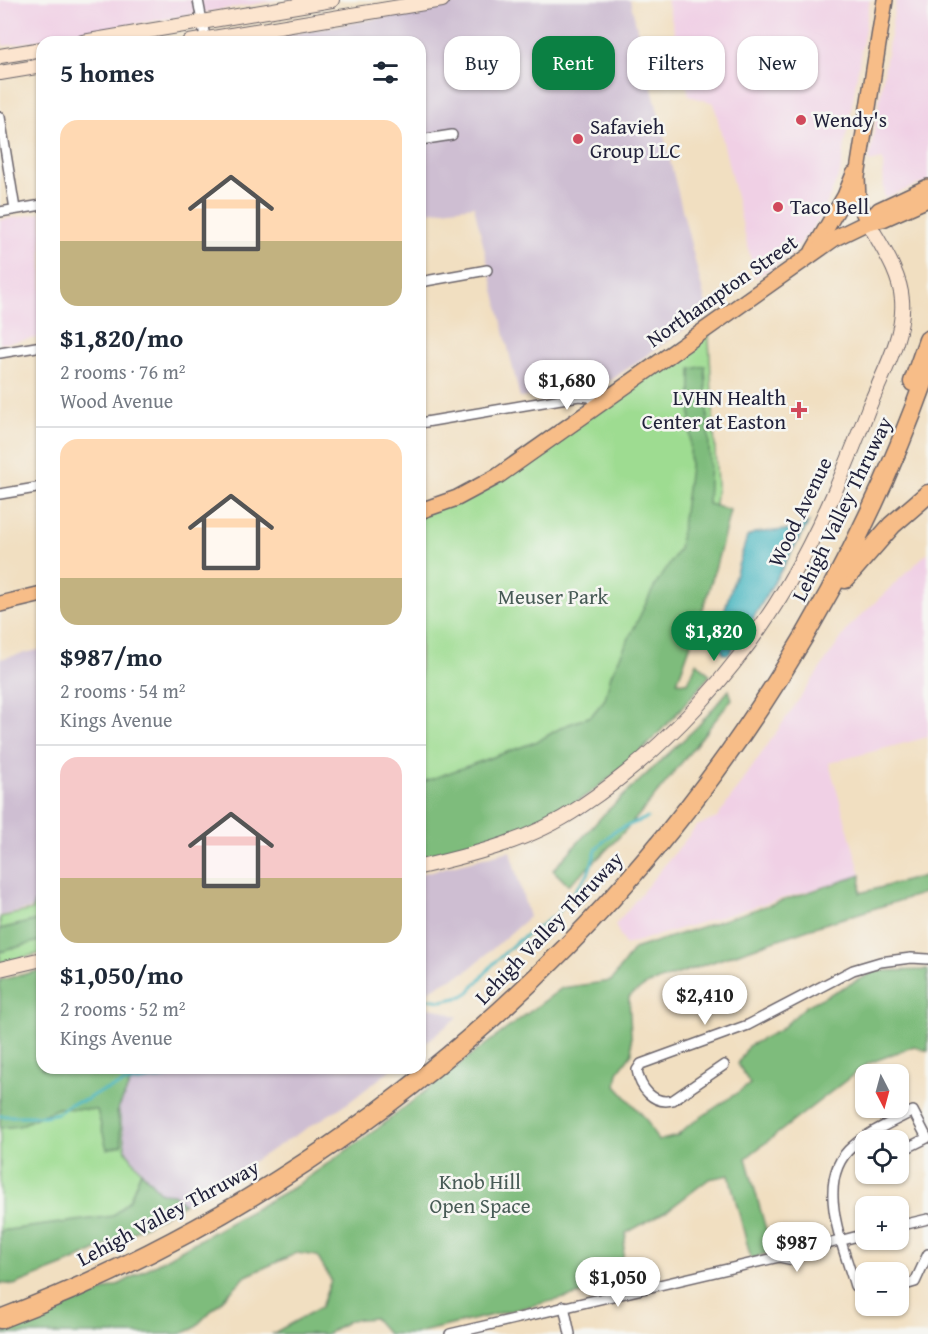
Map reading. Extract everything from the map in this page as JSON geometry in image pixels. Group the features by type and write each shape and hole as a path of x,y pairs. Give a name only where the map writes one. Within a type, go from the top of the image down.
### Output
{"highway":[{"name":"Lehigh Valley Thruway","path":"426,1061 505,992 590,908 674,810 727,738 786,646 835,559 878,469 928,340"},
{"name":"Lehigh Valley Thruway","path":"426,1074 475,1034 548,965 618,892 674,825 742,735 789,661 845,562 884,480 928,370"},
{"path":"820,608 880,537 928,494"},
{"name":"Lehigh Valley Thruway","path":"0,1309 93,1270 218,1204 311,1146 409,1074"},
{"name":"Lehigh Valley Thruway","path":"0,1319 126,1264 232,1208 357,1127 426,1074"}],"main road":[{"path":"119,36 332,0"},
{"path":"234,36 442,0"},
{"name":"Wood Avenue","path":"426,865 483,851 529,835 561,819 599,794 672,731 727,672 768,616 802,558 838,483 889,358 900,323 902,302 899,284 858,201 858,166 885,0"},
{"path":"0,56 36,50"},
{"path":"0,74 36,67"},
{"path":"811,255 858,166"},
{"name":"Northampton Street","path":"868,222 879,210 928,187"},
{"name":"Northampton Street","path":"426,509 457,498 498,476 835,238 868,222 883,219 928,200"},
{"path":"0,604 36,595"},
{"path":"0,969 36,960"}],"street":[{"path":"198,0 204,36"},
{"path":"0,117 15,209"},
{"path":"426,139 452,135"},
{"path":"0,212 36,206"},
{"path":"426,281 487,270"},
{"path":"0,353 36,348"},
{"path":"426,422 577,396 590,397 598,404"},
{"path":"0,494 36,488"},
{"path":"724,1065 673,1100 664,1102 656,1099 644,1087 637,1070 641,1064 748,1025 853,970 880,962 911,958 928,959"},
{"path":"855,1286 841,1240 832,1190 835,1174 841,1159 852,1146 913,1111 927,1138 909,1147"},
{"path":"889,1124 892,1130"},
{"path":"909,1223 928,1219"},
{"path":"450,1334 779,1257 790,1248 804,1251 855,1237"},
{"path":"909,1284 915,1282 928,1254"},
{"path":"564,1306 570,1334"}],"shaded area":[{"path":"0,0 279,0 63,36 36,36 36,40 3,46 0,31"},
{"path":"477,0 630,0 639,36 627,36 627,90 652,90 708,313 608,382 520,398 474,206 426,212 426,36 282,36"},
{"path":"667,0 870,0 840,173 821,217 792,254 755,278 714,103 689,96 688,90 725,90 725,36 675,36"},
{"path":"896,0 928,0 928,181 884,198 883,159 869,162"},
{"path":"36,214 36,338 0,344 0,220"},
{"path":"928,552 928,737 829,763 861,875 625,945 615,925 697,826 717,818 849,627"},
{"path":"36,650 36,907 0,916 0,659"},
{"path":"510,851 529,917 467,971 426,993 426,872"},
{"path":"426,1007 458,1017 426,1042"},
{"path":"132,1074 385,1074 348,1103 184,1204 174,1194 161,1193 122,1145 117,1111 130,1084"}],"green space":[{"name":"Meuser Park","path":"710,326 717,486 713,521 647,747 426,859 426,509 457,498"},
{"path":"705,366 710,463 708,504 730,510 707,596 677,682 688,683 697,662 710,675 678,712 628,763 590,793 546,821 527,829 466,850 426,860 426,781 538,741 564,726 591,716 605,699 611,675 653,589 679,549 690,467 691,369"},
{"path":"729,690 732,699 654,796 613,843 568,885 553,870 604,814 698,726"},
{"name":"Knob Hill Open Space","path":"861,875 860,893 928,875 928,896 924,893 808,929 646,985 629,997 632,1053 618,1072 616,1086 646,1119 658,1141 677,1136 750,1084 738,1064 748,1046 780,1030 806,1006 876,971 928,970 928,1051 914,1046 867,1064 855,1064 855,1073 746,1158 772,1251 751,1259 729,1175 709,1179 668,1210 626,1233 619,1285 413,1334 388,1334 374,1318 350,1320 326,1334 272,1334 321,1307 331,1280 317,1256 297,1253 246,1276 193,1329 180,1334 0,1334 122,1283 294,1187 377,1129 562,988 611,981 634,949"},
{"path":"36,903 36,920 0,929 0,917 33,910"},
{"path":"36,920 36,942 0,952 0,929"},
{"path":"36,942 36,954 0,963 0,952"},
{"path":"36,971 36,1074 132,1074 130,1084 117,1111 122,1145 107,1149 97,1110 58,1108 19,1126 0,1128 0,980"},
{"path":"0,985 36,1056 36,1074 112,1074 126,1151 141,1171 133,1191 139,1222 75,1255 0,1284"},
{"path":"141,1171 161,1193 174,1194 184,1204 132,1233 67,1264 14,1285 0,1283 0,1231 113,1216 130,1199"}],"water":[{"path":"809,522 751,622 729,654 724,654 719,647 718,631 747,537 754,533 795,529"}],"waterway":[{"path":"426,999 442,1001 461,997 469,992 515,943 556,915 588,874 597,848 614,831 647,818"},
{"path":"0,1116 44,1116 58,1113 70,1104 86,1100 95,1094 125,1083 175,1074"}],"place":[{"name":"Wendy's","path":"801,120"},
{"name":"Safavieh Group LLC","path":"578,139"},
{"name":"Taco Bell","path":"778,207"},
{"name":"LVHN Health Center at Easton","path":"799,410"}]}
